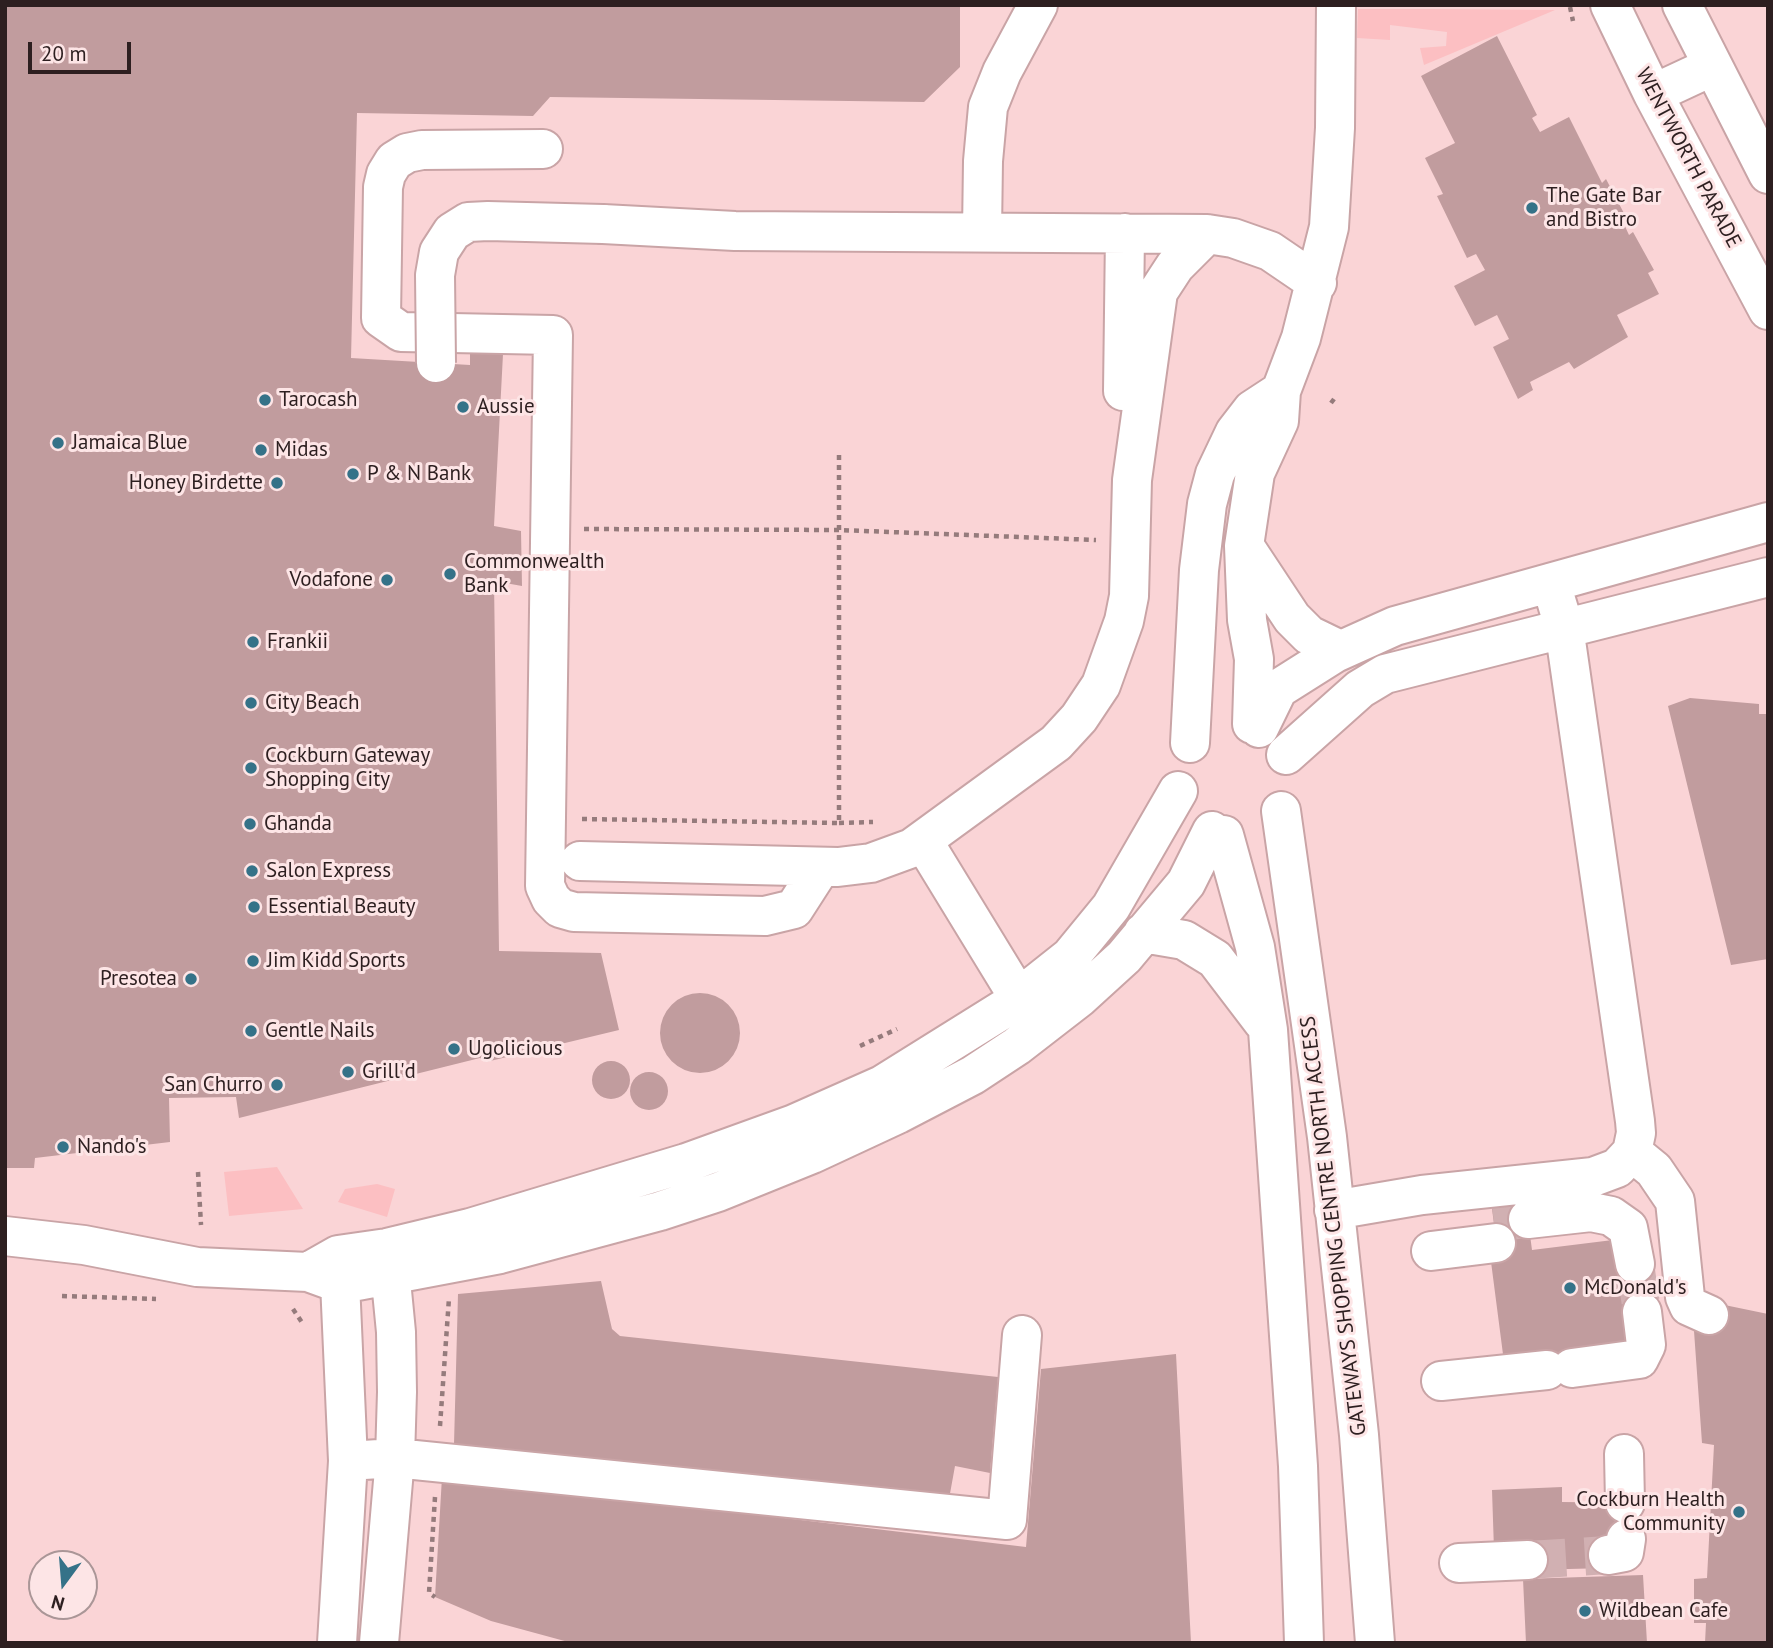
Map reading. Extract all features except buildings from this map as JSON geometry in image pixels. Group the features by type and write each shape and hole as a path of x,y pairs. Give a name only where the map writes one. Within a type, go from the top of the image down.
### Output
{"street":[{"path":"982,232 983,161 988,107 1002,72 1038,5"},
{"path":"1255,726 1254,659 1245,599 1244,546 1255,473 1279,421 1281,391 1301,338 1317,283 1332,192 1336,5"},
{"name":"WENTWORTH PARADE","path":"1610,5 1653,94 1768,310"},
{"path":"1682,5 1768,174"},
{"path":"1653,94 1713,66"},
{"path":"543,149 422,150 407,153 394,161 383,187 381,318 401,332 553,335 545,873 551,899 560,908 574,912 765,916 794,909 821,867"},
{"path":"436,363 435,275 439,252 452,232 468,222 735,230 1207,234 1233,238 1269,251 1317,283"},
{"path":"1125,233 1122,432 1132,480"},
{"path":"580,861 821,867 871,863 912,848 923,841 1056,743 1090,704 1101,685 1124,621 1129,596 1132,480 1158,292 1175,266 1207,234"},
{"path":"1189,743 1206,729 1223,723 1255,726 1270,734 1286,755 1291,781 1281,811 1270,824 1256,831 1218,833 1192,817 1178,791 1178,768 1189,743 1199,570 1207,504 1215,474 1235,432 1252,410 1281,391"},
{"path":"1255,726 1278,689 1340,650 1395,626 1768,522"},
{"path":"1244,546 1292,618 1309,635 1340,650"},
{"path":"1286,755 1360,689 1385,674 1768,577"},
{"path":"1334,1210 1422,1195 1593,1177 1617,1168 1632,1152 1636,1133 1635,1121 1564,627 1551,583"},
{"path":"390,1262 794,1124 882,1085 956,1041 1019,998 1070,957 1088,937 1133,872 1178,791"},
{"name":"GATEWAYS SHOPPING CENTRE NORTH ACCESS","path":"1281,811 1327,1137 1359,1435 1375,1643"},
{"path":"5,1261 23,1237 188,1266 329,1270 390,1262 500,1254 660,1211 761,1176 934,1096 1017,1046 1079,998 1124,957 1186,883 1218,833"},
{"name":"GATEWAYS SHOPPING CENTRE NORTH ACCESS","path":"1218,833 1255,947 1268,1030 1298,1466 1304,1643"},
{"path":"923,841 1019,998"},
{"path":"1143,933 1184,940 1215,960 1268,1030"},
{"path":"1632,1152 1654,1170 1675,1201 1685,1297 1689,1306 1709,1315"},
{"path":"1430,1241 1512,1231 1572,1214 1601,1212 1620,1220 1631,1236 1635,1264"},
{"path":"379,1643 395,1458 397,1332 390,1262"},
{"path":"329,1270 348,1461 337,1643"},
{"path":"1441,1381 1639,1359 1646,1345 1642,1312"},
{"path":"348,1461 395,1458 1007,1520 1022,1335"},
{"path":"1620,1532 1624,1454"},
{"path":"1459,1563 1528,1560"}],"path":[{"path":"571,819 839,823 839,450"},
{"path":"548,536 574,529 839,530 1130,541"},
{"path":"198,1172 201,1225"},
{"path":"62,1296 168,1299"},
{"path":"435,1597 429,1594 449,1296"},
{"path":"286,1308 297,1310 307,1332"}],"shaded area":[{"path":"1358,9 1555,10 1424,65 1420,48 1446,46 1447,32 1390,25 1390,40 1357,38"},
{"path":"277,1167 303,1209 229,1216 224,1172"},
{"path":"377,1184 395,1189 387,1217 338,1202 345,1189"}],"tunnel":[{"path":"1494,1223 1528,1219"},
{"path":"1635,1264 1642,1312"},
{"path":"1528,1560 1608,1555"}],"place":[{"name":"The Gate Bar and Bistro","path":"1532,208"},
{"name":"Tarocash","path":"265,400"},
{"name":"Aussie","path":"463,407"},
{"name":"Jamaica Blue","path":"58,443"},
{"name":"Midas","path":"261,450"},
{"name":"P & N Bank","path":"353,474"},
{"name":"Honey Birdette","path":"277,483"},
{"name":"Commonwealth Bank","path":"450,574"},
{"name":"Vodafone","path":"387,580"},
{"name":"Frankii","path":"253,642"},
{"name":"City Beach","path":"251,703"},
{"name":"Cockburn Gateway Shopping City","path":"251,768"},
{"name":"Ghanda","path":"250,824"},
{"name":"Salon Express","path":"252,871"},
{"name":"Essential Beauty","path":"254,907"},
{"name":"Jim Kidd Sports","path":"253,961"},
{"name":"Presotea","path":"191,979"},
{"name":"Gentle Nails","path":"251,1031"},
{"name":"Ugolicious","path":"454,1049"},
{"name":"Grill'd","path":"348,1072"},
{"name":"San Churro","path":"277,1085"},
{"name":"Nando's","path":"63,1147"},
{"name":"McDonald's","path":"1570,1288"},
{"name":"Cockburn Health Community","path":"1739,1512"},
{"name":"Wildbean Cafe","path":"1585,1611"}]}
